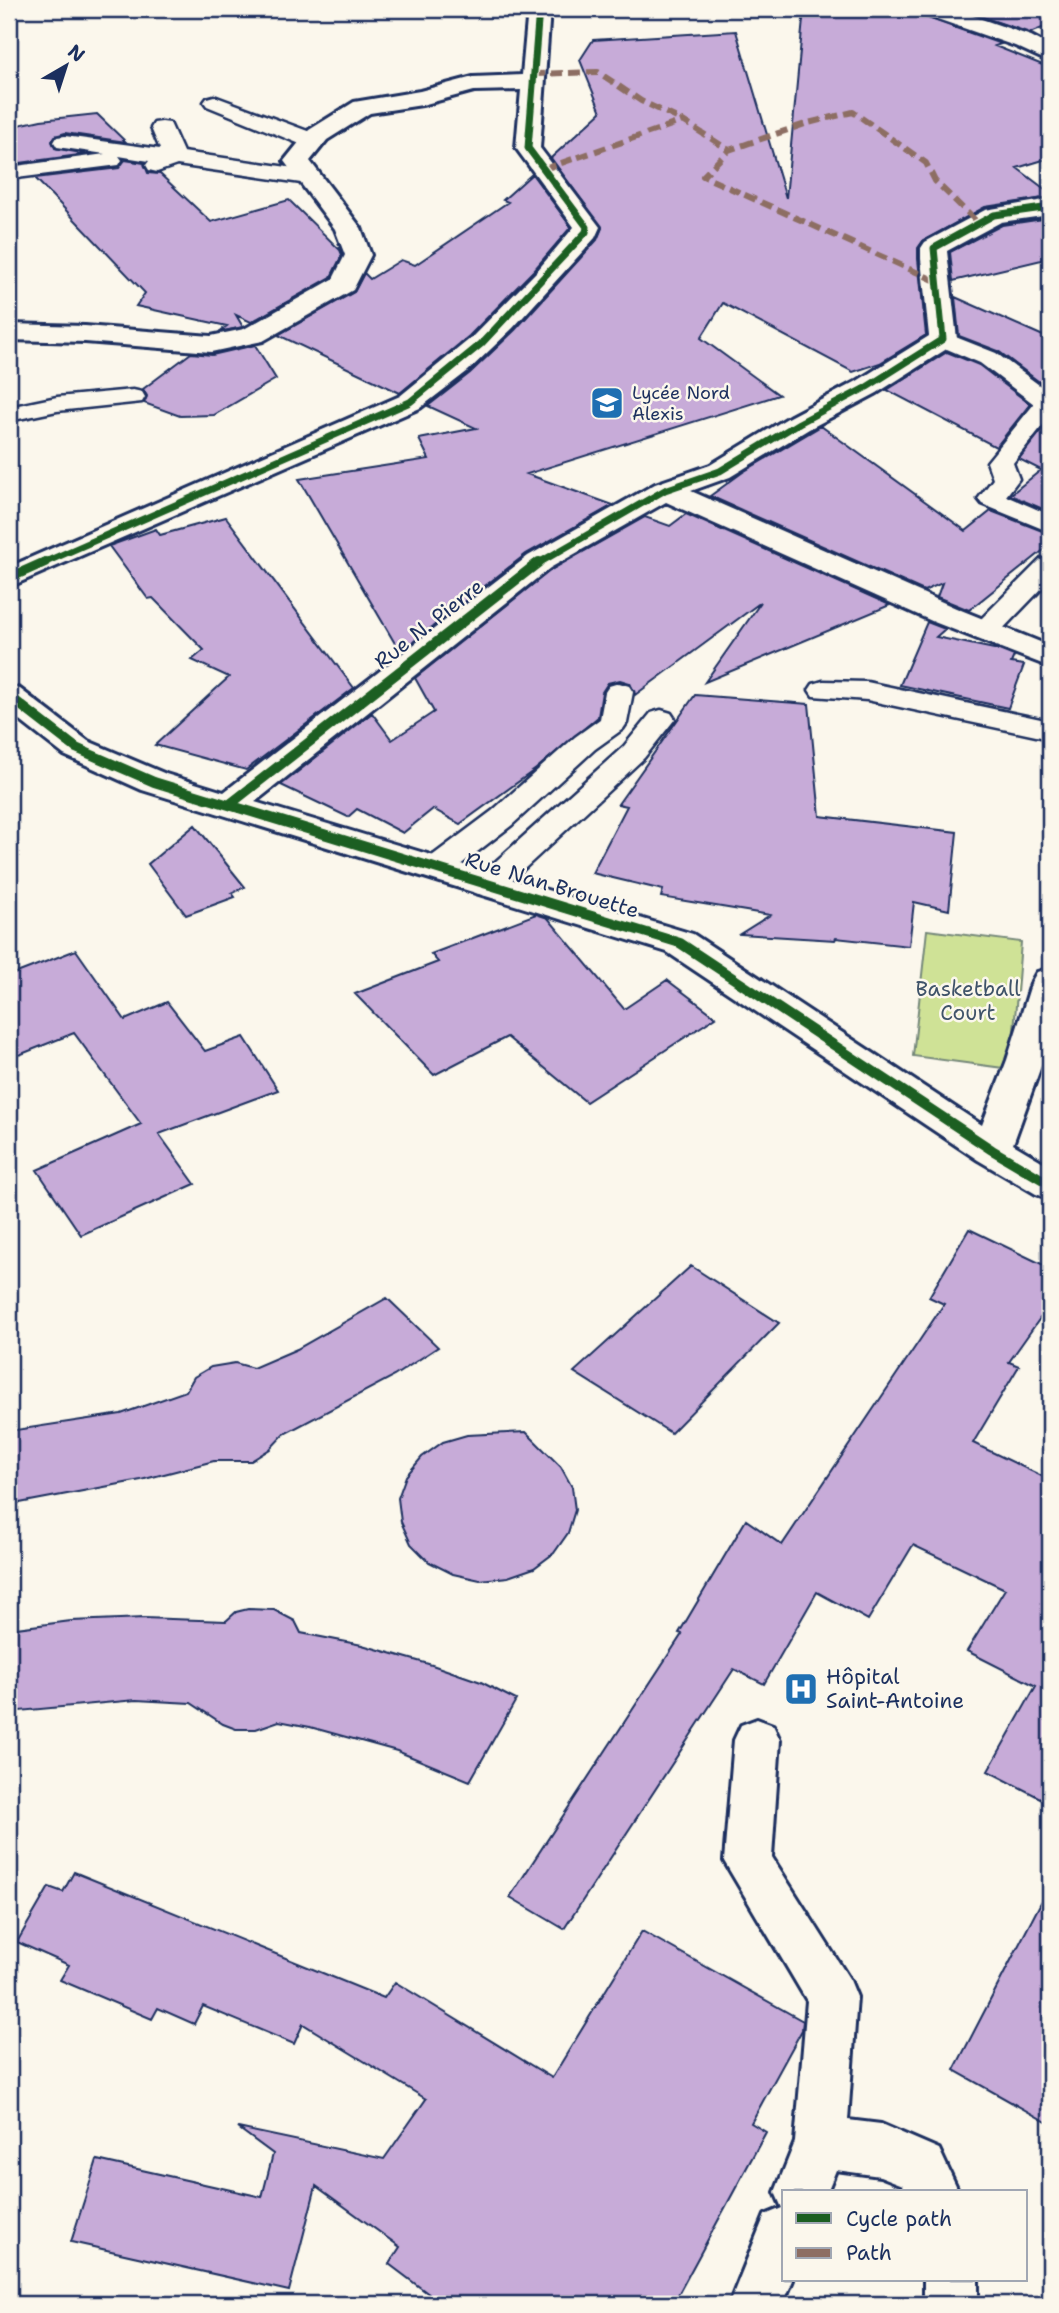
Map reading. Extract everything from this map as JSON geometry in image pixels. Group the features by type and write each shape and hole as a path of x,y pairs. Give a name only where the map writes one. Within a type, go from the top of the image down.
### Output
{"street":[{"path":"9,578 410,402 455,368 535,289 586,232 584,221 528,148 539,9"},
{"path":"931,9 1023,41 1050,55"},
{"path":"9,332 85,334 211,344 253,335 344,284 358,255 348,229 297,161 318,135 363,107 422,97 473,84 532,82"},
{"path":"943,339 941,306 933,266 934,248 994,215 1050,207"},
{"name":"Rue N. Pierre","path":"229,805 539,562 665,491 720,471 799,423 867,387 943,339"},
{"path":"665,491 1050,657"},
{"name":"Rue Nan Brouette","path":"9,696 76,748 154,782 680,943 992,1150 1050,1184"},
{"path":"992,1150 1038,1063 1050,981"},
{"path":"757,1740 748,1861 832,1997 821,2142 802,2190"},
{"path":"821,2142 881,2150 921,2167 932,2190"},
{"path":"756,2304 782,2239"},
{"path":"951,2282 951,2304"}],"lane":[{"path":"214,102 313,141"},
{"path":"162,128 173,158"},
{"path":"65,142 308,177"},
{"path":"9,173 123,159 158,166 173,158"},
{"path":"943,339 988,358 1048,403 1000,462 1006,479 992,499 1050,524"},
{"path":"9,414 57,404 133,397"},
{"path":"985,631 1050,565"},
{"path":"824,690 867,691 1050,730"},
{"path":"435,869 502,818 585,743 612,723 619,692"},
{"path":"487,886 634,752 661,719"}],"green space":[{"name":"Basketball Court","path":"927,930 1021,942 1011,1069 913,1056"}],"building":[{"path":"804,9 917,9 922,16 1001,44 995,46 1050,68 1050,158 1017,168 1050,193 1050,197 985,207 923,241 918,248 918,259 926,335 880,363 853,372 723,303 701,338 779,395 527,474 613,505 526,554 400,652 299,479 429,459 419,439 476,428 428,406 470,373 515,330 597,240 602,228 551,158 601,112 580,60 593,40 736,31 786,198"},
{"path":"959,9 1050,9 1050,25 1030,33"},
{"path":"97,114 126,142 65,133 55,136 52,141 55,148 86,154 20,163 9,152 9,127 41,120"},
{"path":"125,160 144,163 148,173 160,174 211,222 289,200 340,250 342,255 331,277 251,322 236,315 243,327 219,332 227,326 136,306 145,293 35,178 119,168"},
{"path":"532,174 571,227 534,270 469,336 400,393 278,335 354,292 364,273 370,279 401,260 415,265 508,202 503,200"},
{"path":"1050,218 1050,258 953,281 950,252 1002,225"},
{"path":"955,297 1050,339 1050,390 998,351 959,336"},
{"path":"255,345 276,379 214,415 180,416 144,403 147,396 143,389 191,353 212,355"},
{"path":"947,352 979,365 1030,404 996,447 887,390"},
{"path":"1050,420 1050,512 1010,495 1041,470 1019,459"},
{"path":"821,426 966,531 991,511 1050,534 1050,545 969,610 937,597 942,583 924,591 710,496 743,472"},
{"path":"686,514 890,605 705,682 761,602 635,695 630,683 620,680 608,683 602,692 598,717 536,769 460,824 433,809 403,833 357,809 348,817 281,785 372,713 392,740 434,712 415,678 551,570 645,517 670,526"},
{"path":"226,517 354,688 246,770 155,745 229,677 192,660 204,650 153,598 148,599 109,546 156,529 160,535"},
{"path":"927,622 945,629 936,637 999,650 1014,656 1011,663 1024,665 1008,708 900,685"},
{"path":"695,695 809,704 820,816 957,832 949,910 914,902 909,946 836,938 740,934 770,915 661,897 663,890 592,873 627,806 618,804"},
{"path":"195,825 245,887 232,893 235,897 186,915 148,864"},
{"path":"536,914 548,918 624,1009 667,980 716,1017 586,1102 507,1037 434,1075 355,994 438,962 431,954"},
{"path":"76,950 125,1020 167,1002 205,1051 244,1037 278,1090 159,1134 195,1184 81,1235 37,1170 141,1124 74,1033 9,1059 9,976"},
{"path":"969,1229 1050,1268 1050,1304 1009,1362 1019,1366 973,1443 1050,1480 1050,1803 988,1771 1036,1686 967,1651 1005,1589 913,1545 868,1620 817,1592 764,1684 734,1669 564,1929 510,1897 682,1634 679,1633 746,1520 782,1545 944,1304 929,1297"},
{"path":"691,1266 779,1323 671,1433 574,1372"},
{"path":"387,1298 438,1347 394,1376 284,1434 270,1449 251,1461 214,1461 141,1480 9,1505 9,1431 121,1414 186,1391 194,1377 211,1367 235,1363 253,1368 297,1349"},
{"path":"526,1432 561,1467 572,1487 575,1510 568,1533 554,1553 534,1568 508,1577 480,1580 453,1574 429,1562 411,1544 401,1522 398,1498 406,1476 422,1457 443,1442 467,1435"},
{"path":"248,1609 274,1610 295,1621 301,1633 362,1645 432,1665 481,1682 516,1700 470,1781 397,1751 310,1727 279,1721 256,1729 236,1729 223,1724 191,1703 136,1700 9,1712 9,1629 71,1621 144,1618 226,1621 236,1612"},
{"path":"74,1872 384,1998 395,1982 552,2078 642,1931 803,2021 802,2030 751,2123 766,2132 673,2304 442,2304 389,2264 400,2247 316,2186 289,2291 71,2242 97,2160 262,2197 273,2154 238,2128 384,2159 426,2099 303,2024 294,2044 203,2006 194,2024 158,2008 152,2019 60,1980 69,1965 17,1942 49,1887 63,1892"},
{"path":"1050,1885 1050,2124 954,2070"}],"marked path":[{"path":"533,74 598,72 641,101 683,121"},
{"path":"936,281 703,176 729,150 808,123 853,112 926,163 935,181 979,224"},
{"path":"544,169 683,121 729,150"}],"cycle path":[{"path":"9,578 410,402 458,365 525,300 586,232 587,227 528,148 539,9"},
{"path":"229,805 539,562 665,490 720,471 799,423 867,387 943,339 934,248 994,215 1050,207"},
{"path":"9,696 76,748 154,782 680,943 992,1150 1050,1184"}],"place":[{"name":"Lycée Nord Alexis","path":"607,403"},
{"name":"Hôpital Saint-Antoine","path":"801,1689"}]}
